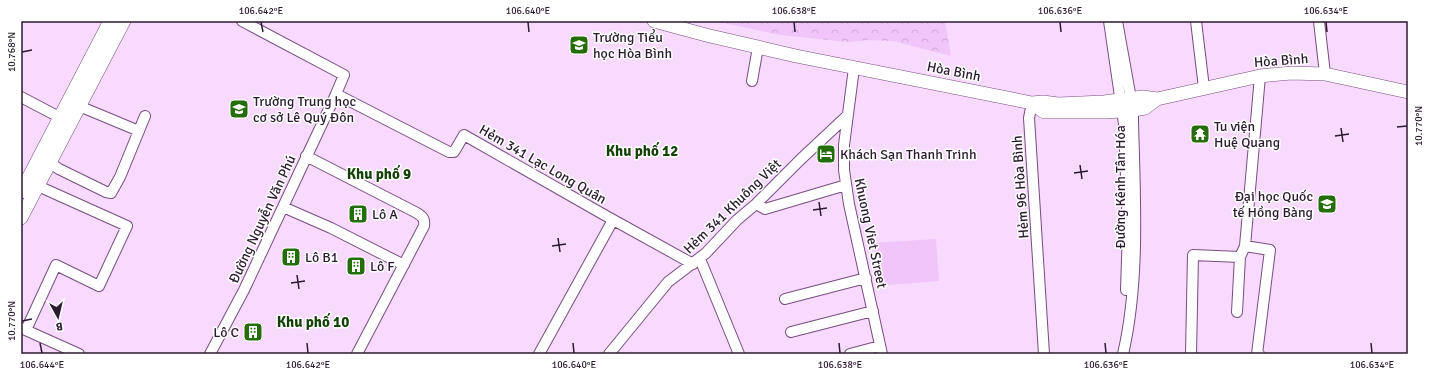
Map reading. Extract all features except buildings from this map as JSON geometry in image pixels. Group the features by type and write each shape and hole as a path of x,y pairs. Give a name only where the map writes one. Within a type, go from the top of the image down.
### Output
{"main road":[{"path":"22,189 110,21"},
{"path":"21,218 124,21"},
{"path":"654,21 758,47 854,68"},
{"name":"Hòa Bình","path":"854,68 1032,103 1044,112 1126,105 1145,108 1157,98 1260,76 1291,73 1325,74 1408,92"}],"street":[{"path":"242,21 344,76 336,94"},
{"name":"Đường Kênh Tân Hóa","path":"1109,21 1120,87 1126,105 1124,124 1128,229 1126,288 1122,334 1117,354"},
{"name":"Đường Kênh Tân Hóa","path":"1117,21 1126,105 1135,229 1133,289 1128,334 1124,354"},
{"path":"1196,21 1204,88"},
{"path":"1319,21 1325,74"},
{"path":"752,81 758,47"},
{"name":"Khuong Viet Street","path":"854,68 847,116 844,170 849,204 881,350"},
{"path":"1237,312 1240,257 1245,246 1260,76"},
{"name":"Đường Nguyễn Văn Phú","path":"210,354 244,290 336,94"},
{"name":"Hẻm 341 Lạc Long Quân","path":"336,94 449,152 454,152 464,135 613,220 697,261"},
{"path":"21,97 59,117"},
{"name":"Hẻm 96 Hòa Bình","path":"1032,103 1029,118 1044,354"},
{"path":"79,106 139,131"},
{"path":"50,163 59,169 111,193 120,177 145,116"},
{"name":"Hẻm 341 Khuông Việt","path":"609,354 668,282 697,261 737,220 756,204 847,116"},
{"path":"306,156 423,217 425,220 424,226 382,303 357,354"},
{"path":"756,204 765,210 846,185"},
{"path":"38,186 128,226 99,286 56,265 23,329 79,354"},
{"path":"283,207 331,228 404,265"},
{"path":"539,354 613,220"},
{"path":"1245,246 1270,250 1257,354 1259,354"},
{"path":"1191,354 1193,255 1240,257"},
{"path":"697,261 739,354"},
{"path":"785,298 866,278"},
{"path":"791,332 873,311"},
{"path":"850,354 881,350"}],"green space":[{"path":"714,21 945,21 951,56 893,41 869,40 848,42 780,35"},
{"path":"936,239 939,281 876,286 873,243"}],"place":[{"name":"Trường Tiểu học Hòa Bình","path":"579,45"},
{"name":"Trường Trung học cơ sở Lê Quý Đôn","path":"239,109"},
{"name":"Tu viện Huệ Quang","path":"1200,134"},
{"name":"Khách Sạn Thanh Trinh","path":"826,154"},
{"name":"Đại học Quốc tế Hồng Bàng","path":"1327,204"},
{"name":"Lô A","path":"358,214"},
{"name":"Lô B1","path":"291,257"},
{"name":"Lô F","path":"356,266"},
{"name":"Lô C","path":"253,332"}],"district":[{"name":"Khu phố 12","path":"642,151"},
{"name":"Khu phố 9","path":"379,174"},
{"name":"Khu phố 10","path":"313,322"}]}
